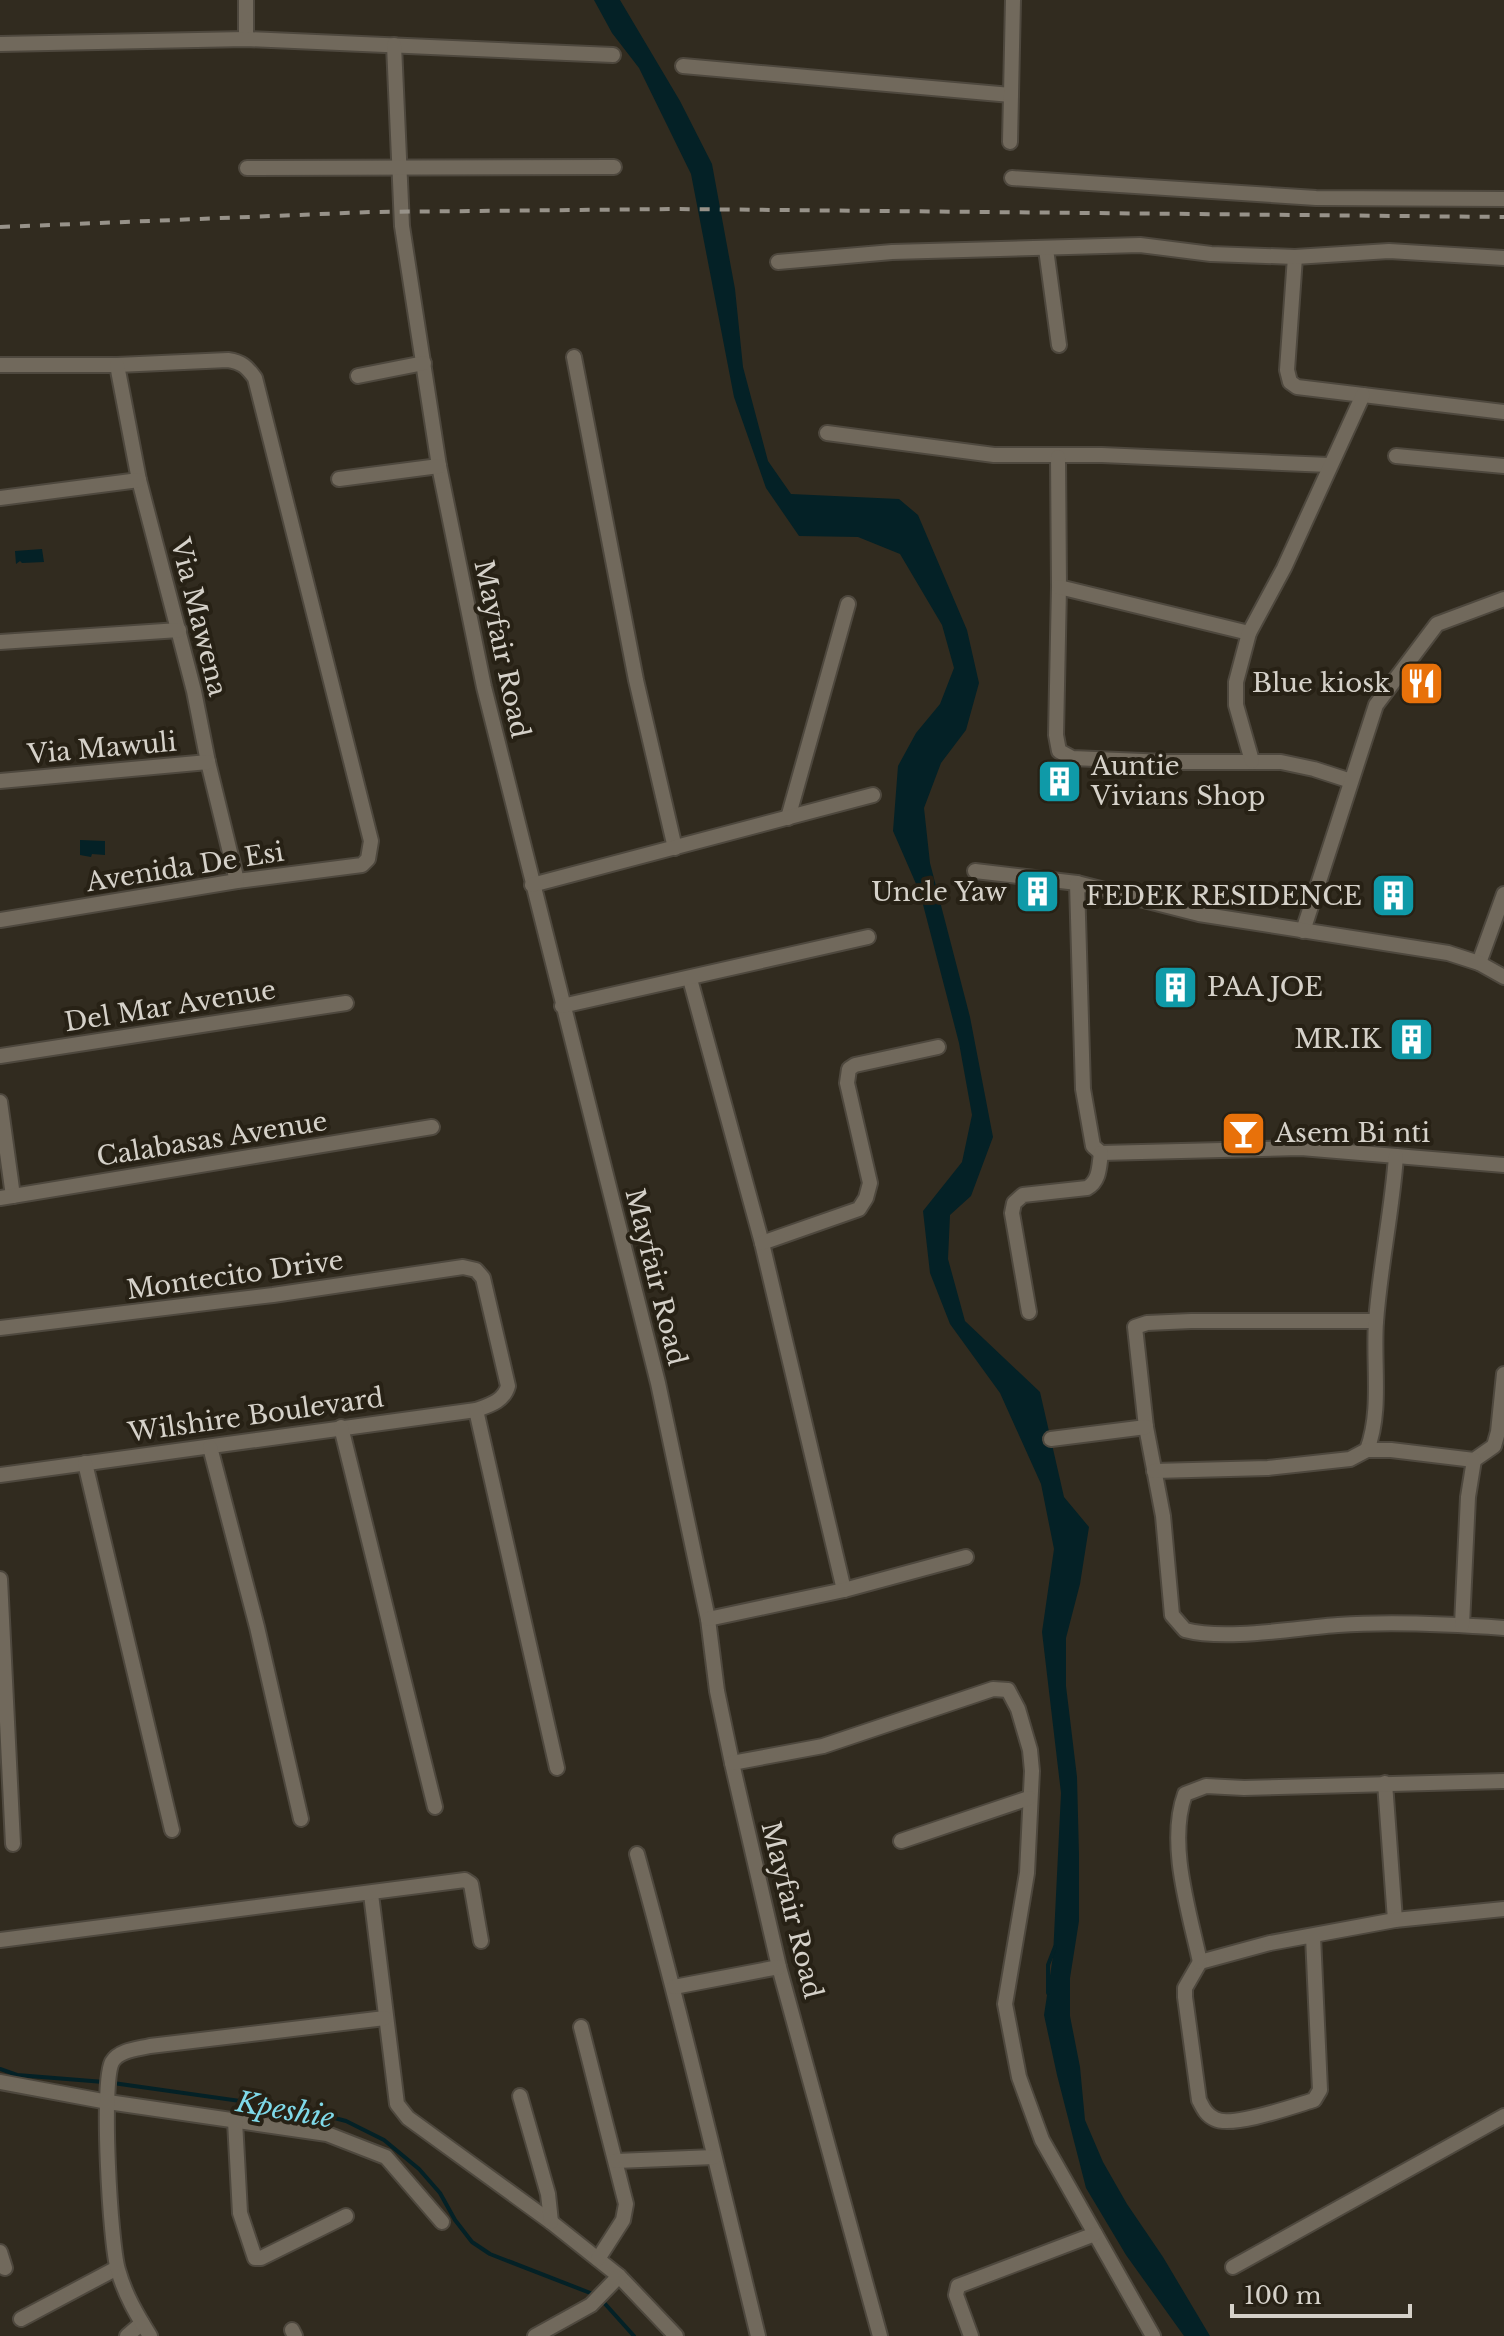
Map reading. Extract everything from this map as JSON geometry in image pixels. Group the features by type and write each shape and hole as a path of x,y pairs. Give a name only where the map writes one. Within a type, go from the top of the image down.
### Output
{"street":[{"path":"246,0 246,39"},
{"path":"1010,142 1013,0"},
{"path":"0,44 246,39 613,55"},
{"name":"Mayfair Road","path":"394,45 402,226 439,466 484,687 658,1383 708,1619 717,1691 779,1967 880,2336"},
{"path":"683,66 1011,95"},
{"path":"247,168 614,167"},
{"path":"1012,178 1316,198 1504,199"},
{"path":"778,262 892,252 1140,245 1211,254 1295,257 1389,251 1504,258"},
{"path":"1046,249 1059,345"},
{"path":"1295,257 1287,370 1290,382 1297,387 1504,412"},
{"path":"574,357 636,680 675,848"},
{"name":"Avenida De Esi","path":"0,920 237,881 362,865 371,851 370,830 255,378 244,364 228,360 117,365"},
{"path":"358,376 424,363"},
{"path":"0,365 117,365"},
{"name":"Via Mawena","path":"117,365 139,480 179,630 237,881"},
{"path":"1252,761 1236,705 1236,682 1249,633 1284,568 1363,395"},
{"path":"827,433 994,455 1102,455 1329,465"},
{"path":"1396,456 1504,466"},
{"path":"1058,457 1056,735 1059,751 1072,758 1281,762 1351,781"},
{"path":"339,479 439,466"},
{"path":"0,498 139,480"},
{"path":"1059,587 1249,633"},
{"path":"1303,931 1376,705 1437,624 1504,599"},
{"path":"788,818 848,604"},
{"path":"0,642 179,630"},
{"name":"Via Mawuli","path":"0,781 208,762"},
{"path":"532,885 873,795"},
{"path":"975,871 1077,883 1199,914 1448,953 1479,963 1504,977"},
{"path":"1077,883 1083,1089 1093,1146 1101,1153 1301,1148 1504,1165"},
{"path":"1479,963 1504,894"},
{"path":"562,1006 868,937"},
{"path":"690,979 762,1243 844,1590"},
{"name":"Del Mar Avenue","path":"0,1056 346,1003"},
{"path":"762,1243 859,1209 866,1198 870,1183 847,1083 849,1069 855,1065 938,1047"},
{"path":"0,1102 6,1197"},
{"name":"Calabasas Avenue","path":"6,1197 432,1127"},
{"path":"1029,1312 1012,1213 1014,1203 1023,1195 1093,1185 1097,1179 1101,1153"},
{"path":"1367,1450 1375,1429 1376,1321 1393,1203 1396,1156"},
{"name":"Montecito Drive","path":"0,1328 241,1299 463,1267 476,1270 483,1278 508,1386"},
{"path":"1376,1321 1191,1321 1147,1323 1135,1327 1146,1427 1163,1516 1172,1615 1185,1630 1208,1633 1282,1631 1340,1625 1504,1628"},
{"path":"1154,1471 1268,1468 1350,1459 1367,1450 1474,1460 1494,1446 1504,1374"},
{"name":"Wilshire Boulevard","path":"0,1475 476,1410 498,1401 506,1394 508,1386"},
{"path":"476,1410 557,1768"},
{"path":"341,1427 435,1807"},
{"path":"1051,1439 1146,1427"},
{"path":"1375,1429 1391,1450"},
{"path":"210,1447 257,1627 301,1819"},
{"path":"1462,1625 1468,1497 1474,1460"},
{"path":"85,1463 172,1830"},
{"path":"708,1619 844,1590 966,1557"},
{"path":"0,1579 13,1844"},
{"path":"732,1763 823,1746 993,1689 1008,1690 1018,1709 1030,1750 1032,1771 1027,1873 1006,1989 1007,2018 1019,2077 1042,2140 1153,2336"},
{"path":"1313,1936 1320,2090 1314,2100 1238,2120 1218,2121 1206,2114 1199,2100 1185,1988 1200,1962 1183,1877 1177,1826 1185,1794 1206,1786 1244,1788 1504,1781"},
{"path":"1385,1783 1395,1920"},
{"path":"901,1841 1029,1798"},
{"path":"637,1854 674,1987 758,2336"},
{"path":"0,1940 465,1880 471,1884 481,1941"},
{"path":"371,1894 397,2104 408,2118 551,2222 619,2276 676,2336"},
{"path":"1200,1962 1270,1943 1395,1920 1504,1909"},
{"path":"674,1987 779,1967"},
{"path":"150,2336 127,2296 117,2268 108,2168 108,2097 112,2063 118,2056 150,2046 385,2018"},
{"path":"581,2027 616,2161 625,2214 598,2259"},
{"path":"0,2082 327,2134 386,2157 442,2222"},
{"path":"520,2096 548,2194 551,2222"},
{"path":"1233,2267 1504,2116"},
{"path":"235,2121 240,2213 255,2258 261,2258 346,2216"},
{"path":"616,2161 714,2157"},
{"path":"971,2336 956,2295 958,2286 1095,2234"},
{"path":"0,2252 5,2268"},
{"path":"21,2319 117,2268"},
{"path":"535,2336 591,2305 619,2276"},
{"path":"127,2336 142,2323"}],"water":[{"path":"594,0 620,0 680,101 712,164 735,289 743,367 768,461 791,494 899,499 918,515 967,630 979,683 966,730 941,763 924,808 930,863 970,1017 993,1137 971,1196 950,1215 948,1259 965,1321 1040,1392 1064,1497 1089,1527 1080,1584 1066,1638 1066,1686 1077,1777 1079,1855 1079,1921 1070,1978 1070,2016 1080,2067 1085,2120 1103,2162 1127,2204 1210,2336 1184,2336 1126,2255 1086,2188 1044,2015 1053,1956 1061,1793 1042,1632 1054,1549 1041,1484 1000,1393 950,1324 930,1273 923,1211 962,1162 972,1115 959,1043 920,893 893,831 898,766 916,733 940,704 954,668 942,625 900,554 858,537 799,536 766,488 734,397 691,174 639,68 612,33"},
{"path":"42,549 44,562 20,561 16,564 15,551"},
{"path":"80,840 105,841 105,855 80,855"}],"waterway":[{"path":"1048,1993 1048,1965 1055,1947"},
{"name":"Kpeshie","path":"0,2069 17,2075 104,2082"},
{"name":"Kpeshie","path":"113,2083 304,2110 346,2121 384,2140 419,2169 440,2193 472,2242 490,2254 598,2296 634,2336"}],"railway":[{"path":"0,227 371,212 676,209 1504,217"}],"place":[{"name":"Blue kiosk","path":"1421,683"},
{"name":"Auntie Vivians Shop","path":"1060,781"},
{"name":"Uncle Yaw","path":"1038,892"},
{"name":"FEDEK RESIDENCE","path":"1393,896"},
{"name":"PAA JOE","path":"1176,987"},
{"name":"MR.IK","path":"1412,1039"},
{"name":"Asem Bi nti","path":"1244,1133"}]}
